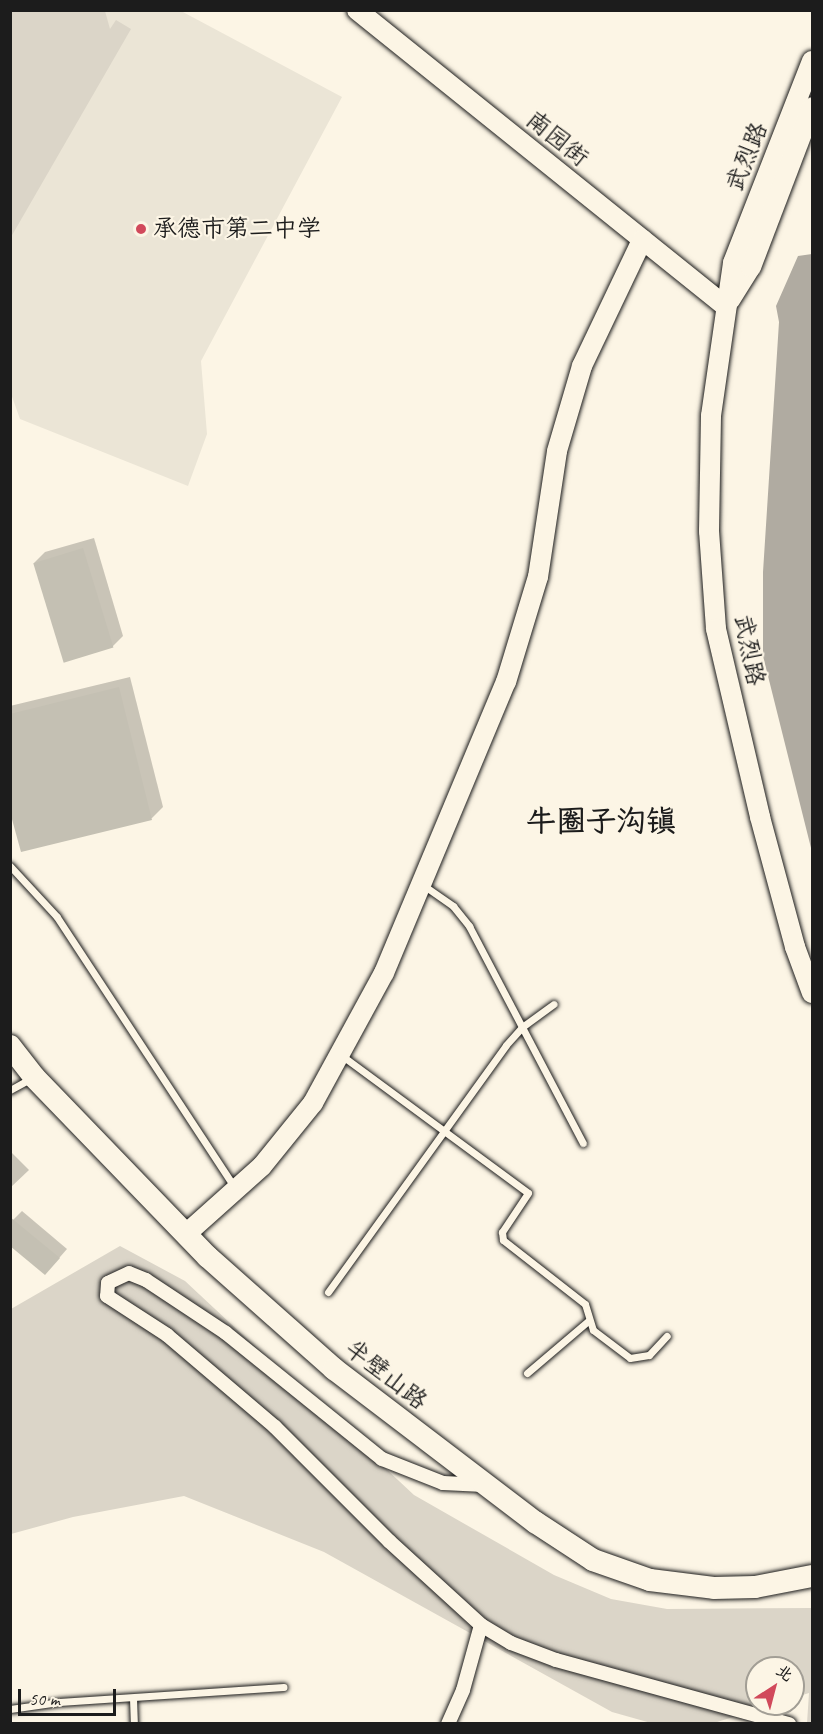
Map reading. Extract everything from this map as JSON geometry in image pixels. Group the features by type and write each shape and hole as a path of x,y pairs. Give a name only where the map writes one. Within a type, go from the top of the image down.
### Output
{"main road":[{"name":"半壁山路","path":"10,1046 34,1077 186,1234 334,1370 484,1485 593,1560 650,1580 714,1588 755,1587 813,1575"}],"street":[{"name":"南园街","path":"357,10 726,307"},
{"name":"武烈路","path":"813,61 733,263 711,416 708,531 716,629 772,861 795,947 813,993"},
{"name":"武烈路","path":"726,307 751,267 813,107"},
{"path":"186,1234 262,1166 313,1103 384,973 509,671 538,577 557,451 582,366 642,240"},
{"path":"484,1485 443,1483 382,1459 226,1334 146,1280 129,1273 108,1283 107,1296 167,1335 275,1427 389,1542 481,1625 511,1643 556,1660 789,1724"},
{"path":"448,1724 463,1690 481,1625"}],"lane":[{"path":"10,866 57,917 236,1190"},
{"path":"421,884 453,906 469,926 583,1143"},
{"path":"328,1292 522,1027 554,1004"},
{"path":"341,1055 528,1193 502,1232 503,1240 585,1304 588,1321 593,1330 630,1358 648,1355 667,1336"},
{"path":"10,1090 34,1077"},
{"path":"527,1373 588,1321"},
{"path":"10,1708 284,1688"},
{"path":"133,1698 134,1724"}],"shaded area":[{"name":"承德市第二中学","path":"10,11 181,11 342,97 201,361 207,434 188,486 20,419 10,391"},
{"path":"10,11 105,11 110,29 116,20 131,29 11,237"},
{"path":"812,254 812,852 763,656 763,572 779,322 776,306 798,256"},
{"path":"120,1246 185,1281 414,1495 554,1575 611,1599 667,1609 812,1608 812,1723 807,1723 809,1693 805,1694 805,1656 745,1656 745,1713 714,1723 651,1723 612,1712 324,1552 184,1496 73,1517 11,1534 11,1309"}],"building":[{"path":"83,548 113,647 64,663 33,563"},
{"path":"119,687 152,820 21,852 10,812 10,714"},
{"path":"10,1217 60,1258 45,1275 10,1246"}],"place":[{"name":"承德市第二中学","path":"141,229"}],"district":[{"name":"牛圈子沟镇","path":"601,821"}]}
